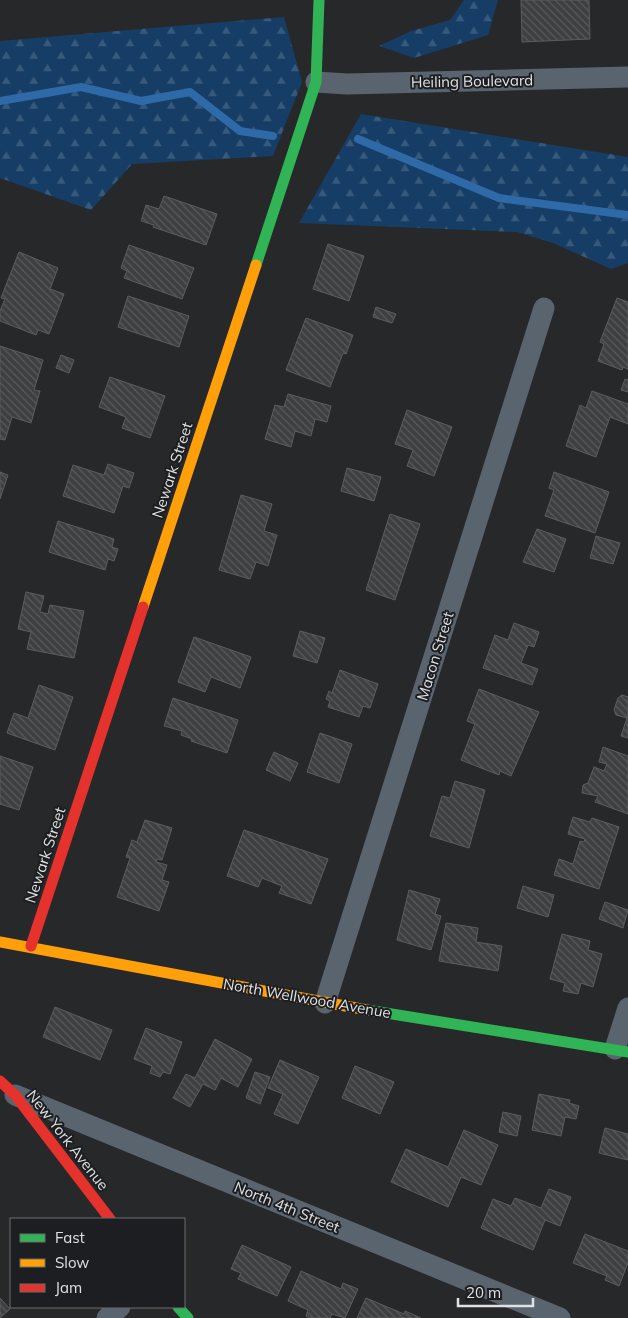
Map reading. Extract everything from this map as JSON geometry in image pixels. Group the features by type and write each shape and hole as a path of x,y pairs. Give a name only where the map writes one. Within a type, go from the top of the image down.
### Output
{"street":[{"name":"Newark Street","path":"31,946 316,82 318,0"},
{"name":"Heiling Boulevard","path":"316,82 347,84 628,77"},
{"name":"Macon Street","path":"326,1003 544,308"},
{"name":"North Wellwood Avenue","path":"0,942 31,946 326,1003 622,1050 628,1008"},
{"name":"New York Avenue","path":"7,1088 109,1218"},
{"name":"North 4th Street","path":"7,1088 560,1318"},
{"path":"107,1318 119,1308"},
{"path":"179,1308 188,1318"}],"green space":[{"path":"464,0 498,0 488,35 414,58 379,46 411,31 450,20"},
{"path":"284,17 302,82 273,156 132,164 91,210 0,178 0,41"},
{"path":"361,114 628,157 628,263 611,269 553,243 517,232 299,223"}],"building":[{"path":"521,0 589,0 590,39 522,42"},
{"path":"164,196 217,214 206,245 141,221 146,205 159,209"},
{"path":"328,244 364,256 349,301 313,289"},
{"path":"129,245 194,268 182,299 124,278 127,271 121,268"},
{"path":"19,252 58,268 50,289 64,294 49,334 38,330 36,335 0,321 0,311 5,299 1,298"},
{"path":"128,296 189,316 179,347 118,327"},
{"path":"617,298 628,302 628,369 623,367 622,370 598,361 604,344 600,342"},
{"path":"376,307 396,314 392,323 373,317"},
{"path":"306,318 353,335 346,354 343,353 330,387 286,370"},
{"path":"0,346 43,360 34,390 40,391 31,423 12,417 5,440 0,439"},
{"path":"61,355 74,360 69,373 56,368"},
{"path":"110,377 165,396 150,438 122,428 126,417 99,407"},
{"path":"625,379 628,380 628,392 621,390"},
{"path":"592,391 628,404 628,424 610,417 596,457 566,446 580,405 586,408"},
{"path":"288,394 331,406 327,422 315,419 311,436 295,431 291,447 265,439 275,405 284,407"},
{"path":"407,410 452,427 434,476 407,466 413,450 395,444"},
{"path":"108,464 134,473 129,488 123,486 114,513 63,496 73,465 104,475"},
{"path":"347,468 381,477 374,501 341,491"},
{"path":"0,472 8,475 0,499"},
{"path":"554,472 609,492 595,533 545,516 554,490 549,488"},
{"path":"241,495 272,504 264,531 277,535 268,566 256,562 250,579 219,570"},
{"path":"390,514 420,524 395,600 366,590"},
{"path":"58,521 114,539 112,547 118,549 114,561 108,559 105,570 49,552"},
{"path":"537,529 566,539 554,572 523,562"},
{"path":"596,536 620,543 613,564 590,558"},
{"path":"26,592 44,596 40,612 48,614 50,605 84,611 74,658 27,649 31,632 18,629"},
{"path":"514,623 539,632 534,647 528,645 521,663 538,669 532,685 483,668 495,635 508,640"},
{"path":"300,631 325,638 317,663 293,656"},
{"path":"194,637 251,657 240,688 211,677 205,692 178,682"},
{"path":"340,670 378,684 370,708 363,706 359,717 328,707 330,701 326,699 329,691 332,693"},
{"path":"39,685 73,697 55,750 7,733 14,713 28,718"},
{"path":"479,689 539,712 511,776 500,771 499,775 461,760 475,724 467,721"},
{"path":"622,695 628,697 628,738 621,736 627,718 616,715 614,710 618,698"},
{"path":"173,698 238,720 227,753 191,741 192,739 181,735 182,731 164,726"},
{"path":"320,733 352,744 339,783 307,772"},
{"path":"603,747 628,756 628,814 595,802 598,796 582,793 583,785 588,783 594,767 604,771 607,764 599,762"},
{"path":"274,752 298,763 290,781 266,770"},
{"path":"0,756 33,767 19,810 0,804"},
{"path":"455,781 485,790 469,848 430,836 442,796 450,798"},
{"path":"573,817 590,822 592,818 619,827 599,889 554,875 559,859 573,864 580,841 584,842 585,839 568,834"},
{"path":"145,820 172,828 162,860 157,859 156,862 167,865 162,880 169,882 159,911 117,897 130,858 126,857 132,840 137,842"},
{"path":"244,830 328,859 311,904 279,893 282,886 262,878 258,887 227,876"},
{"path":"523,886 554,895 548,917 517,908"},
{"path":"409,890 440,899 435,914 441,916 431,950 397,940"},
{"path":"605,902 628,910 623,928 599,919"},
{"path":"446,923 478,928 476,942 502,946 498,971 439,961"},
{"path":"562,934 590,941 588,950 602,954 593,987 581,983 578,994 563,991 565,983 550,979"},
{"path":"55,1007 112,1030 100,1060 43,1037"},
{"path":"146,1028 182,1042 170,1074 163,1072 160,1077 150,1073 152,1066 134,1059"},
{"path":"215,1039 252,1059 238,1087 221,1078 215,1090 203,1084 190,1107 173,1098 186,1074 195,1078"},
{"path":"280,1060 319,1077 298,1124 274,1114 283,1094 268,1088"},
{"path":"355,1066 394,1082 380,1114 342,1098"},
{"path":"255,1072 270,1077 260,1104 246,1098"},
{"path":"539,1094 570,1100 569,1103 579,1106 576,1119 565,1117 561,1136 532,1130"},
{"path":"503,1112 521,1116 517,1136 499,1132"},
{"path":"605,1128 628,1134 628,1160 599,1153"},
{"path":"464,1130 498,1145 481,1185 461,1177 448,1207 391,1182 406,1149 448,1167"},
{"path":"549,1189 571,1197 560,1226 545,1220 533,1250 481,1228 493,1199 511,1206 515,1198 541,1208"},
{"path":"585,1234 628,1251 628,1263 619,1286 605,1280 607,1276 573,1263"},
{"path":"242,1245 291,1267 277,1296 238,1279 241,1273 231,1269"},
{"path":"301,1271 341,1289 343,1283 358,1289 345,1318 332,1314 330,1318 310,1318 306,1316 308,1310 288,1301"},
{"path":"0,1298 10,1309 0,1318"},
{"path":"366,1298 404,1314 405,1311 421,1318 357,1318"}],"waterway":[{"path":"0,101 81,87 141,101 190,92 240,131 273,136"},
{"path":"358,139 499,198 628,215"}],"traffic: fast":[{"path":"256,265 316,82 319,0"},
{"path":"367,1010 628,1052"},
{"path":"179,1308 188,1318"}],"traffic: slow":[{"path":"143,607 256,265"},
{"path":"0,942 367,1010"}],"traffic: jam":[{"path":"31,946 143,607"},
{"path":"0,1081 15,1095 109,1218"}]}
